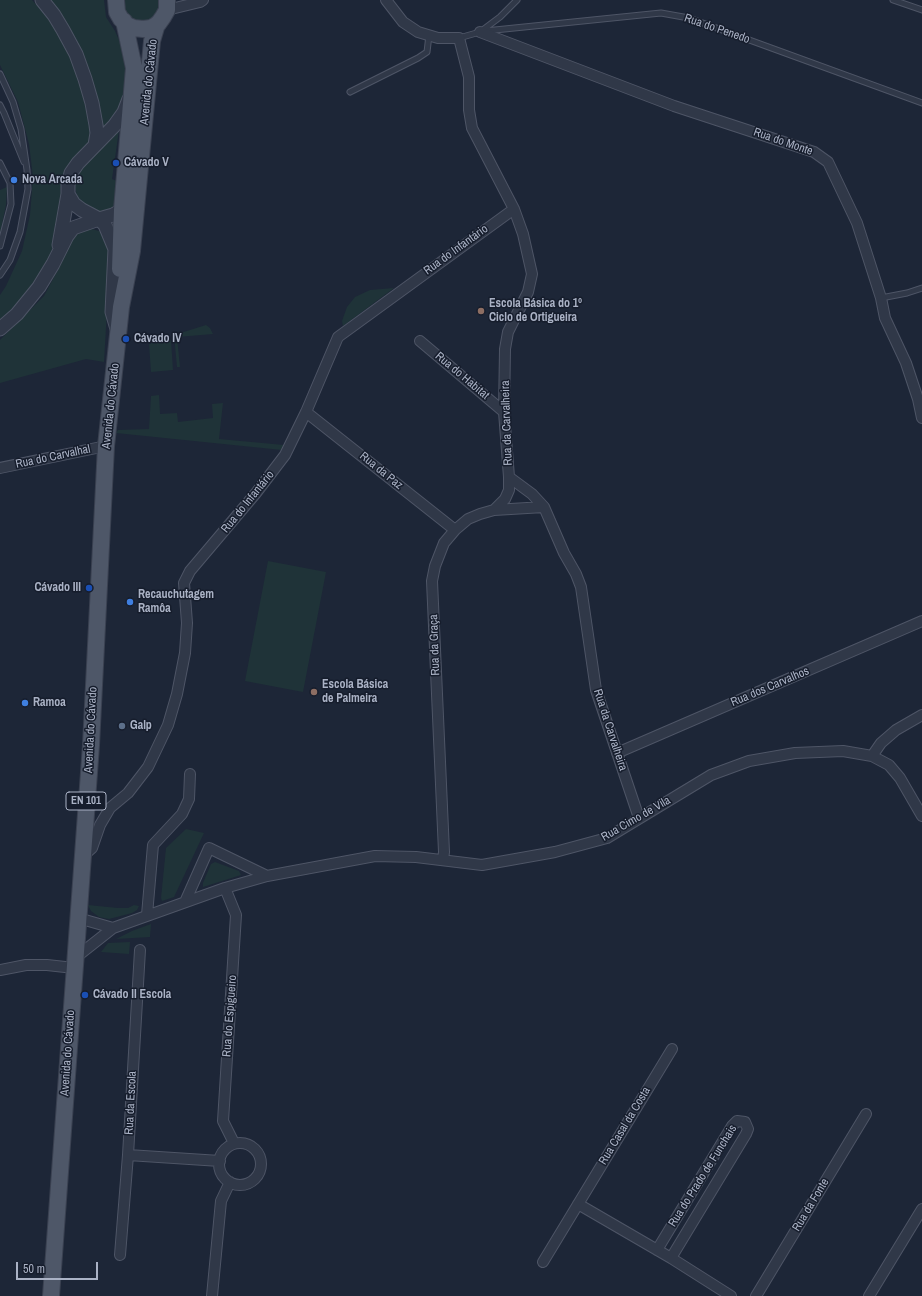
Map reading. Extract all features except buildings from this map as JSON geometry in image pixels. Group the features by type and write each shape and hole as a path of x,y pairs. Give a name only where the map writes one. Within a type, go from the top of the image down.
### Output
{"main road":[{"name":"Avenida do Cávado","path":"51,1296 91,745 106,446 120,307 122,210 133,90 134,68 124,22 117,12 116,0"},
{"name":"Avenida do Cávado","path":"124,22 134,28 151,28 163,17 167,5"},
{"name":"Avenida do Cávado","path":"120,307 132,250 152,41 156,24"}],"street":[{"path":"42,0 54,15 76,54 92,103 97,133 95,146"},
{"path":"167,5 200,2 204,0"},
{"path":"386,0 403,22 418,32 438,38 459,38"},
{"name":"Rua do Monte","path":"480,32 674,106 814,152 828,162 857,223 881,298 885,318 906,362 918,399 922,418"},
{"name":"Rua da Carvalheira","path":"459,38 469,76 468,110 472,128 514,209 523,234 532,274 528,292 508,332 505,348 504,412 509,477 532,494 544,507 564,553 582,586 596,690 639,818"},
{"path":"57,255 71,172 121,117 133,90"},
{"path":"0,329 17,314 39,287 67,236 73,228 113,215 122,210 131,202 138,192"},
{"path":"68,194 74,204 99,219 105,225 115,249 112,312 118,331"},
{"name":"Rua do Infantário","path":"82,856 92,848 100,825 110,808 128,793 148,767 168,725 177,694 185,653 187,623 184,584 190,571 256,493 285,455 306,412 338,337 514,209"},
{"name":"Rua do Habitat","path":"420,341 504,412"},
{"name":"Rua da Paz","path":"306,412 455,530"},
{"name":"Rua do Carvalhal","path":"0,468 106,446"},
{"path":"494,510 505,499 509,490 509,477"},
{"name":"Rua da Graça","path":"443,860 444,852 432,581 434,566 441,548 455,530 468,519 494,510 544,507"},
{"name":"Rua dos Carvalhos","path":"617,752 922,621"},
{"path":"872,756 881,743 896,730 922,715"},
{"name":"Rua Cimo de Vila","path":"75,963 113,928 225,888 267,876 375,856 416,857 482,865 555,852 607,838 711,775 749,761 795,754 830,752 843,752 872,756 889,765 900,778 922,816"},
{"path":"147,915 153,845 182,814 189,799 190,774"},
{"path":"185,902 209,848 267,876"},
{"name":"Rua do Espigueiro","path":"225,888 236,915 223,1121 234,1143"},
{"path":"78,918 113,928"},
{"name":"Rua da Escola","path":"120,1255 128,1155 140,950"},
{"path":"0,970 26,965 75,963"},
{"name":"Rua Casal da Costa","path":"543,1262 672,1049"},
{"name":"Rua da Fonte","path":"756,1296 866,1114"},
{"name":"Rua do Prado de Funchais","path":"657,1250 732,1126 737,1121 745,1122 748,1129 746,1134 670,1258"},
{"path":"239,1142 251,1146 259,1154 261,1166 256,1177 251,1182 241,1184 230,1182 222,1174 219,1164 224,1150 234,1143 239,1142"},
{"path":"128,1155 220,1161"},
{"path":"212,1296 221,1201 230,1182"},
{"path":"578,1204 657,1250 731,1296"},
{"path":"869,1296 922,1209"}],"lane":[{"path":"459,38 480,32 500,17 517,0"},
{"path":"893,0 922,10"},
{"name":"Rua do Penedo","path":"480,32 661,13 689,18 922,103"},
{"path":"350,92 427,52 430,35"},
{"path":"0,74 13,102 21,129 27,170 28,189 20,232 10,260 0,275"},
{"path":"0,105 27,170"},
{"path":"0,163 10,183 12,204 0,246"},
{"path":"881,298 908,294 922,288"}],"green space":[{"path":"0,0 32,0 56,29 69,53 80,83 91,130 90,141 68,165 64,178 54,246 45,266 25,296 0,321 0,295 6,286 22,251 30,215 33,177 29,144 18,102 0,65"},
{"path":"48,0 104,0 106,17 115,31 123,49 126,76 122,105 103,132 90,75 69,27"},
{"path":"123,0 159,0 160,8 158,14 149,22 131,20 124,11"},
{"path":"119,130 112,179 117,181 114,209 97,211 81,202 77,196 75,180 77,173 87,160"},
{"path":"7,187 6,205 0,234 0,190"},
{"path":"88,228 99,231 105,236 110,258 104,362 86,359 0,383 0,340 44,296 62,262 69,240 75,233"},
{"path":"394,288 343,326 342,321 347,307 355,297 370,290"},
{"path":"206,325 210,328 213,334 177,337 180,367 177,367 174,335"},
{"path":"167,338 171,340 173,370 151,372 149,344"},
{"path":"159,395 160,414 177,413 178,422 213,418 212,404 223,403 219,439 284,445 282,450 116,433 118,430 149,429 151,396"},
{"path":"268,561 326,572 303,692 245,681"},
{"path":"186,829 204,833 174,897 162,901 161,898 166,848"},
{"path":"215,862 239,871 241,875 203,887 203,883 211,864"},
{"path":"88,905 118,908 128,908 134,905 139,906 137,910 132,913 109,919 99,917 91,911"},
{"path":"151,924 150,937 116,939 132,931"},
{"path":"130,942 129,954 101,952 108,943"}],"place":[{"name":"Cávado V","path":"116,163"},
{"name":"Nova Arcada","path":"14,180"},
{"name":"Escola Básica do 1º Ciclo de Ortigueira","path":"481,311"},
{"name":"Cávado IV","path":"126,339"},
{"name":"Cávado III","path":"89,588"},
{"name":"Recauchutagem Ramôa","path":"130,602"},
{"name":"Escola Básica de Palmeira","path":"314,692"},
{"name":"Ramoa","path":"25,703"},
{"name":"Galp","path":"122,726"},
{"name":"Cávado II Escola","path":"85,995"}]}
